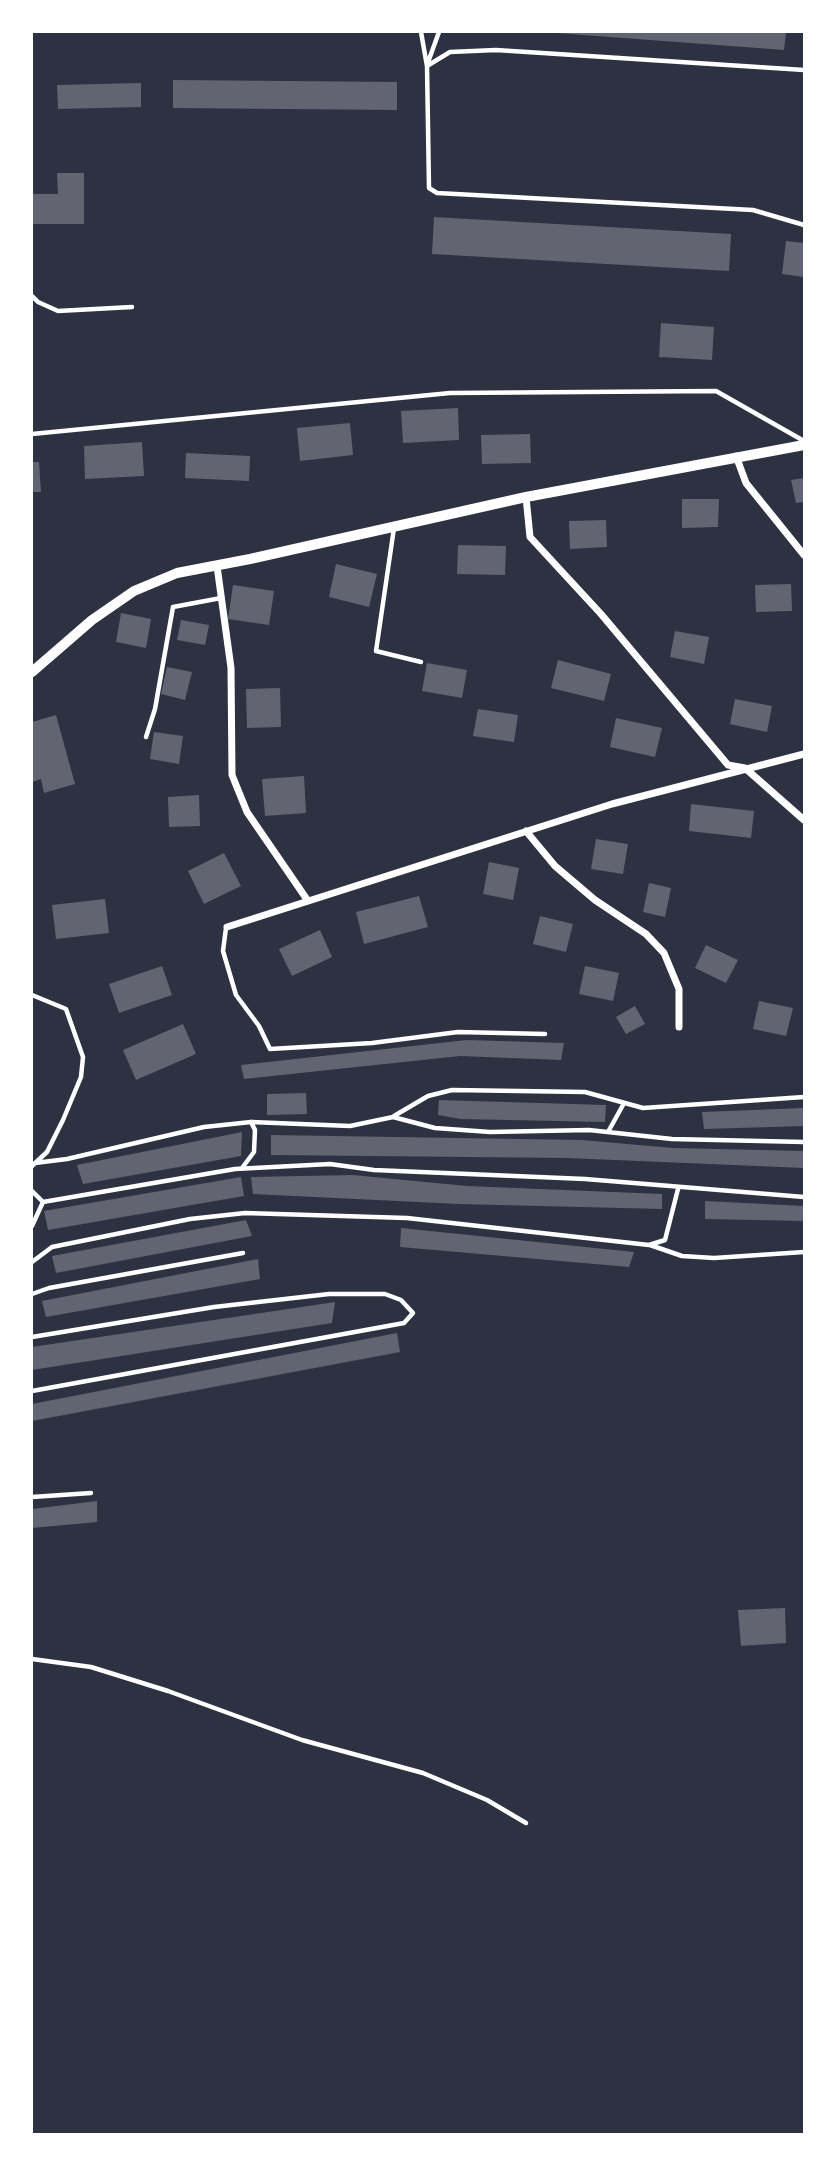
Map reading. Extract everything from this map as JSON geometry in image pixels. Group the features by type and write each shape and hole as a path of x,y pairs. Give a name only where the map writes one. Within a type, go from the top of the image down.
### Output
{"street":[{"path":"32,672 92,620 134,591 177,573 526,497 804,443"},
{"path":"736,456 746,482 804,555"},
{"path":"526,497 530,537 601,614 728,765 745,768 804,820"},
{"path":"216,566 231,668 232,775 247,812 308,901"},
{"path":"227,927 526,831 745,768 804,754"},
{"path":"526,831 555,866 595,900 646,934 664,953 679,989 679,1027"}],"lane":[{"path":"421,32 426,66 429,188 437,193 753,210 804,225"},
{"path":"426,66 439,32"},
{"path":"426,66 450,52 496,50 804,71"},
{"path":"32,296 38,302 58,311 132,307"},
{"path":"32,434 450,393 716,391 804,443"},
{"path":"394,527 376,651 421,662"},
{"path":"146,737 155,709 173,607 221,598"},
{"path":"227,927 223,951 236,995 259,1026 270,1049 372,1043 458,1032 545,1034"},
{"path":"32,995 66,1009 83,1057 81,1077 63,1120 47,1152 33,1165"},
{"path":"33,1165 204,1127 251,1122 350,1126 393,1117 428,1096 452,1090 585,1092 623,1105 643,1108 804,1097"},
{"path":"608,1132 623,1105"},
{"path":"393,1117 435,1128 476,1131 608,1132 672,1139 804,1142"},
{"path":"242,1168 254,1152 255,1130 251,1122"},
{"path":"43,1202 242,1168 330,1164 374,1170 585,1179 678,1189 804,1197"},
{"path":"649,1245 665,1240 678,1189"},
{"path":"32,1191 43,1202"},
{"path":"32,1226 43,1202"},
{"path":"32,1262 52,1247 190,1219 245,1213 407,1218 649,1245 682,1256 714,1258 804,1252"},
{"path":"32,1294 49,1288 243,1253"},
{"path":"32,1337 214,1307 329,1294 385,1294 401,1300 413,1313 404,1323 32,1391"},
{"path":"32,1497 91,1493"},
{"path":"32,1659 91,1667 168,1690 302,1740 424,1773 487,1800 526,1823"}],"building":[{"path":"543,32 786,32 784,50"},
{"path":"173,80 397,82 397,110 173,108"},
{"path":"141,83 141,107 58,109 57,85"},
{"path":"57,173 84,173 84,224 32,224 32,194 58,194"},
{"path":"434,217 731,234 729,271 432,254"},
{"path":"786,241 804,243 804,277 782,274"},
{"path":"661,323 714,327 712,360 659,357"},
{"path":"458,408 459,440 403,443 401,411"},
{"path":"350,423 353,455 300,461 297,428"},
{"path":"530,434 531,463 482,464 481,435"},
{"path":"142,442 144,476 85,479 84,446"},
{"path":"186,453 250,456 249,481 185,478"},
{"path":"32,462 39,462 41,492 32,492"},
{"path":"804,478 804,502 796,503 791,480"},
{"path":"682,499 719,499 718,527 682,528"},
{"path":"606,520 607,547 570,549 569,521"},
{"path":"458,545 506,546 505,575 457,574"},
{"path":"336,564 377,574 369,607 329,597"},
{"path":"791,584 792,611 756,612 755,585"},
{"path":"233,585 274,591 269,625 228,619"},
{"path":"121,613 151,619 146,648 116,642"},
{"path":"181,620 209,625 205,645 177,640"},
{"path":"675,631 709,637 704,664 670,657"},
{"path":"558,660 611,674 604,701 551,688"},
{"path":"427,663 467,670 462,698 422,691"},
{"path":"167,667 192,672 185,700 161,694"},
{"path":"280,688 281,727 247,728 246,689"},
{"path":"735,699 772,706 767,732 730,724"},
{"path":"478,709 518,715 514,742 473,736"},
{"path":"56,715 75,784 44,793 41,779 32,782 32,722"},
{"path":"616,718 662,728 655,757 610,747"},
{"path":"154,732 183,736 179,764 150,759"},
{"path":"304,776 306,813 265,816 262,779"},
{"path":"199,795 200,826 169,827 168,797"},
{"path":"691,804 754,811 751,838 689,831"},
{"path":"596,839 628,844 623,874 591,869"},
{"path":"224,853 241,886 204,904 188,871"},
{"path":"489,862 519,868 513,900 483,894"},
{"path":"649,883 671,888 665,917 643,912"},
{"path":"419,896 428,927 364,944 356,912"},
{"path":"105,899 109,933 56,939 52,905"},
{"path":"540,916 573,924 566,952 533,944"},
{"path":"320,930 332,957 292,976 279,949"},
{"path":"706,945 738,960 726,983 695,968"},
{"path":"162,966 172,995 119,1013 109,984"},
{"path":"585,966 619,973 613,1001 579,994"},
{"path":"759,1001 793,1008 786,1036 753,1029"},
{"path":"635,1006 645,1024 626,1034 616,1017"},
{"path":"183,1024 196,1054 136,1080 123,1050"},
{"path":"467,1040 564,1043 561,1060 460,1056 244,1079 241,1065"},
{"path":"306,1093 307,1114 267,1115 267,1094"},
{"path":"439,1100 606,1105 605,1122 461,1119 438,1115"},
{"path":"804,1108 804,1126 704,1129 702,1112"},
{"path":"242,1132 241,1156 83,1184 77,1165"},
{"path":"271,1135 582,1140 673,1148 804,1151 804,1168 567,1158 271,1155"},
{"path":"353,1175 467,1186 662,1194 662,1209 459,1204 253,1194 251,1177"},
{"path":"241,1177 244,1196 48,1230 44,1211"},
{"path":"705,1201 804,1206 804,1221 705,1219"},
{"path":"246,1220 252,1236 56,1273 52,1256"},
{"path":"401,1228 634,1252 629,1267 400,1247"},
{"path":"258,1259 260,1279 46,1317 42,1301"},
{"path":"335,1302 332,1323 32,1370 32,1347"},
{"path":"397,1333 400,1352 32,1421 32,1404"},
{"path":"97,1501 97,1522 32,1528 32,1509"},
{"path":"785,1608 786,1643 741,1646 738,1610"}]}
